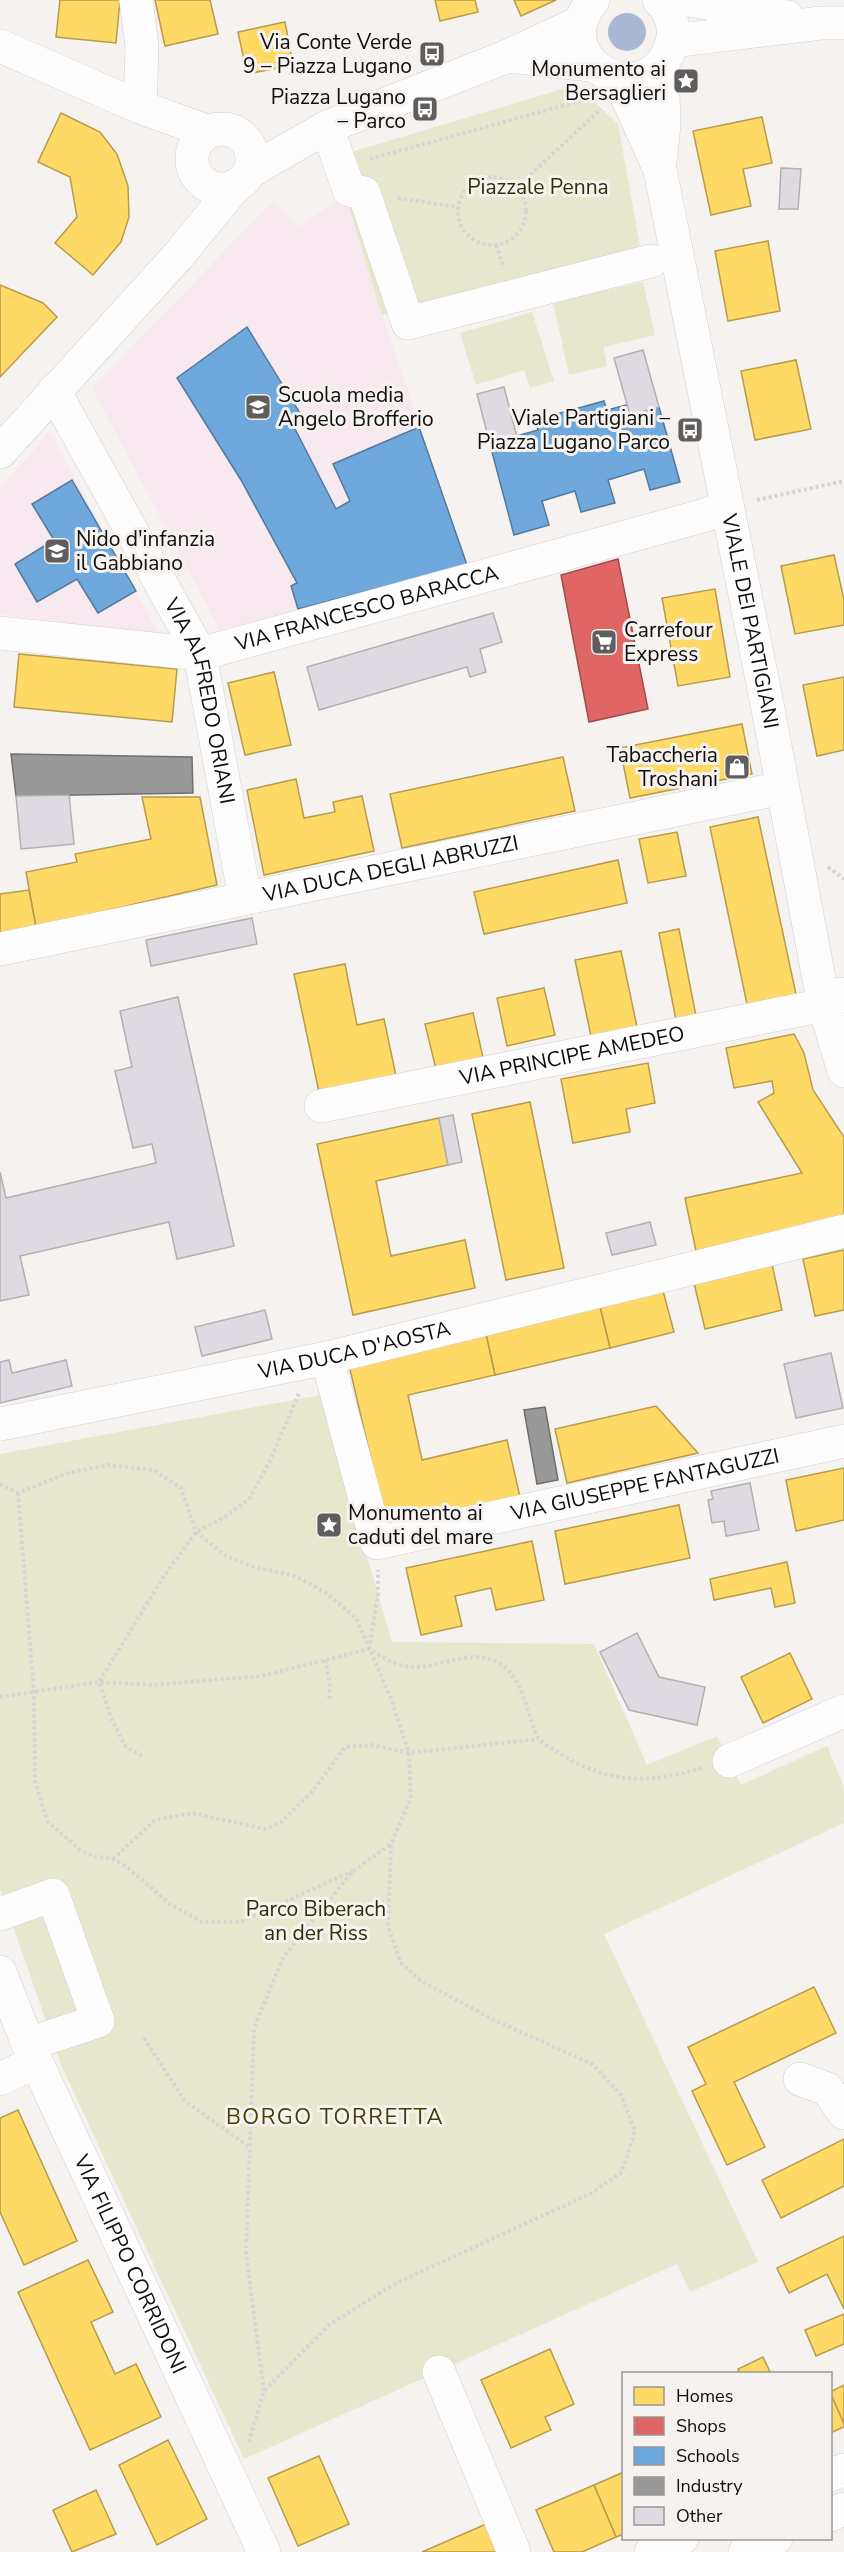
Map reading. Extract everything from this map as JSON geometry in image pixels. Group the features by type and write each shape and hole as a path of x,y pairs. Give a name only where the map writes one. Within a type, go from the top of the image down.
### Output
{"street":[{"path":"136,0 142,46 140,107 193,167 201,181 218,189 243,178 327,127 508,56 587,11"},
{"name":"VIALE DEI PARTIGIANI","path":"659,0 671,18 674,34 667,52 660,170 782,788 834,998 844,1071"},
{"path":"690,0 832,23"},
{"name":"VIALE DEI PARTIGIANI","path":"587,11 579,35 583,51 660,170"},
{"path":"508,56 604,85 650,74 667,52 832,23"},
{"path":"0,46 140,107 209,132 226,129 242,137 327,127"},
{"path":"327,127 349,190 364,193 408,323 651,261"},
{"path":"178,256 197,207 193,167 196,143 209,132"},
{"path":"0,452 178,256 243,178 251,153 242,137"},
{"name":"VIA ALFREDO ORIANI","path":"54,391 200,654 245,898"},
{"name":"VIA FRANCESCO BARACCA","path":"0,633 200,654 702,516 727,507"},
{"name":"VIA DUCA DEGLI ABRUZZI","path":"0,949 782,788"},
{"name":"VIA PRINCIPE AMEDEO","path":"321,1106 834,998"},
{"name":"VIA DUCA D'AOSTA","path":"0,1424 316,1360 844,1231"},
{"path":"316,1360 377,1543"},
{"name":"VIA GIUSEPPE FANTAGUZZI","path":"377,1543 844,1441"},
{"path":"729,1761 844,1711"},
{"path":"0,1914 53,1896 98,2021 32,2053 0,2079"},
{"name":"VIA FILIPPO CORRIDONI","path":"0,1972 32,2053 264,2552"},
{"path":"800,2079 827,2090 844,2113"},
{"path":"439,2372 514,2552"},
{"path":"651,2552 678,2540"},
{"path":"745,2552 772,2540"}],"path":[{"path":"340,168 604,85"},
{"path":"517,187 604,85"},
{"path":"481,178 500,178 517,187 526,206 526,217 522,228 507,242 496,245 476,242 462,227 458,217 458,207 465,189 481,178"},
{"path":"364,193 458,207"},
{"path":"727,507 844,481"},
{"path":"142,1756 126,1746 111,1720 99,1682 164,1576 196,1532 225,1517 249,1499 270,1461 316,1360"},
{"path":"0,1484 18,1493 68,1473 108,1465 154,1470 181,1488 196,1532 226,1556 254,1567 295,1576 325,1592 356,1618 390,1695 409,1753 411,1798 391,1844 388,1927 401,1963 421,1981 494,2020 592,2064 621,2095 635,2131 622,2172 590,2194 396,2283 329,2325 264,2391"},
{"path":"18,1493 34,1693 35,1781 46,1821 80,1850 96,1857 113,1859 127,1867 170,1904 202,1922 240,1922 352,1871 391,1844"},
{"path":"369,1650 378,1595 377,1543"},
{"path":"0,1697 99,1682 153,1685 261,1676 369,1650 388,1660 410,1667 470,1658 489,1659 502,1664 522,1689 538,1739 572,1762 609,1777 668,1778 729,1761"},
{"path":"325,1660 330,1683 329,1701"},
{"path":"113,1859 154,1817 192,1813 265,1829 281,1822 313,1791 345,1747 371,1745 409,1753 538,1739"},
{"path":"224,2468 244,2459 264,2391 246,2253 254,2028 283,1958 352,1871"},
{"path":"144,2038 185,2101 250,2147"}],"shaded area":[{"name":"Scuola media Angelo Brofferio","path":"345,195 382,315 467,565 220,630 92,388 274,200 298,228"},
{"name":"Nido d'infanzia il Gabbiano","path":"50,432 159,635 0,614 0,488"}],"green space":[{"name":"Piazzale Penna","path":"576,85 618,124 641,252 382,315 345,195 331,158"},
{"path":"643,282 655,335 603,347 607,366 569,375 553,302"},
{"path":"532,312 554,381 530,388 524,370 476,385 460,333"},
{"name":"Parco Biberach an der Riss","path":"320,1395 392,1642 594,1644 647,1765 717,1736 741,1785 827,1746 844,1787 844,1823 604,1934 758,2262 690,2292 677,2264 244,2459 62,2067 0,1889 0,1454"}],"water":[{"path":"627,13 640,19 646,32 640,45 627,51 614,45 608,32 614,19"}],"building: Homes":[{"path":"60,0 120,0 116,43 56,37"},
{"path":"155,0 210,0 218,34 165,46"},
{"path":"435,0 475,0 478,12 440,21"},
{"path":"514,0 556,0 521,16"},
{"path":"285,22 293,65 247,74 238,32"},
{"path":"61,113 100,132 117,154 128,186 129,217 121,242 93,275 55,243 77,217 70,177 38,162"},
{"path":"762,117 772,163 743,169 751,206 711,215 693,131"},
{"path":"768,241 780,311 728,321 715,251"},
{"path":"0,285 43,303 57,317 0,377"},
{"path":"796,360 811,429 755,440 741,371"},
{"path":"834,555 844,600 844,625 795,634 781,566"},
{"path":"715,589 730,677 678,686 662,598"},
{"path":"19,654 177,669 172,722 14,707"},
{"path":"274,672 291,745 245,755 228,683"},
{"path":"844,677 844,750 817,756 803,685"},
{"path":"742,724 752,774 630,798 620,748"},
{"path":"563,757 575,811 402,848 390,794"},
{"path":"296,779 304,818 335,812 333,802 362,796 374,851 264,875 247,790"},
{"path":"142,797 200,797 217,885 36,927 26,872 77,862 75,854 151,839"},
{"path":"758,817 797,999 748,1009 710,827"},
{"path":"677,832 686,876 648,883 639,839"},
{"path":"618,860 627,903 484,934 474,892"},
{"path":"29,890 36,927 0,935 0,894"},
{"path":"679,929 696,1016 676,1020 659,933"},
{"path":"621,951 637,1027 591,1036 575,960"},
{"path":"345,964 357,1025 384,1019 396,1076 319,1092 294,974"},
{"path":"544,988 555,1035 507,1046 497,998"},
{"path":"473,1013 484,1062 437,1073 425,1024"},
{"path":"794,1034 804,1053 813,1090 844,1137 844,1219 696,1251 685,1198 802,1173 758,1102 774,1093 772,1081 734,1088 726,1048"},
{"path":"648,1063 655,1103 626,1109 630,1132 573,1143 561,1079"},
{"path":"530,1102 564,1268 506,1280 472,1114"},
{"path":"439,1118 448,1165 376,1181 391,1256 465,1240 475,1288 353,1315 317,1144"},
{"path":"844,1250 844,1310 815,1316 803,1259"},
{"path":"772,1264 782,1310 705,1329 694,1283"},
{"path":"663,1291 674,1332 610,1348 600,1307"},
{"path":"600,1307 610,1348 495,1375 486,1334"},
{"path":"486,1334 495,1375 408,1395 422,1460 507,1440 520,1497 387,1528 349,1365"},
{"path":"656,1406 698,1453 567,1483 555,1429"},
{"path":"844,1468 844,1520 796,1531 786,1480"},
{"path":"679,1505 690,1558 565,1584 555,1531"},
{"path":"532,1541 544,1600 496,1610 491,1588 455,1596 462,1626 421,1635 406,1568"},
{"path":"787,1562 795,1603 775,1607 771,1588 714,1600 710,1579"},
{"path":"790,1653 812,1699 763,1723 741,1677"},
{"path":"814,1987 836,2033 734,2082 765,2147 727,2165 692,2091 706,2084 688,2047"},
{"path":"18,2110 77,2241 24,2265 0,2212 0,2118"},
{"path":"844,2139 844,2186 781,2218 762,2180"},
{"path":"844,2236 844,2309 827,2274 789,2293 777,2268"},
{"path":"88,2260 113,2312 91,2322 115,2374 136,2364 161,2417 90,2450 18,2292"},
{"path":"844,2314 844,2344 816,2356 805,2330"},
{"path":"550,2349 574,2404 545,2417 551,2430 511,2448 481,2380"},
{"path":"763,2357 770,2372 739,2372 738,2369"},
{"path":"844,2385 844,2424 832,2397 832,2391"},
{"path":"832,2397 844,2424 844,2427 832,2432"},
{"path":"168,2440 207,2519 157,2545 119,2465"},
{"path":"319,2456 349,2524 298,2546 268,2478"},
{"path":"622,2473 622,2535 616,2537 594,2485"},
{"path":"594,2485 616,2537 582,2552 554,2552 536,2510"},
{"path":"96,2490 116,2534 72,2552 53,2510"},
{"path":"493,2521 507,2552 422,2552"}],"building: Shops":[{"name":"Carrefour Express","path":"618,559 648,709 589,722 561,575"}],"building: Schools":[{"path":"247,327 300,413 291,421 336,509 350,501 333,464 419,427 467,565 298,609 291,586 297,583 241,480 177,378"},
{"path":"604,401 607,410 627,405 630,415 659,407 680,482 650,490 644,469 608,480 615,503 581,512 575,491 542,501 549,525 514,535 492,452 519,445 517,436 538,430 535,420"},
{"path":"72,480 136,591 98,613 77,579 37,602 15,564 54,540 32,504"}],"building: Industry":[{"path":"11,754 192,757 193,793 16,796"},
{"path":"545,1407 558,1480 537,1484 524,1410"}],"building: Other":[{"path":"781,168 801,169 798,209 779,209"},
{"path":"643,350 659,407 630,415 614,358"},
{"path":"504,387 519,445 492,452 477,394"},
{"path":"493,613 502,642 480,649 486,672 470,677 467,667 319,710 307,667"},
{"path":"69,795 74,844 21,849 16,796"},
{"path":"252,918 257,944 151,966 146,940"},
{"path":"178,997 234,1246 177,1259 169,1222 20,1256 29,1295 0,1301 0,1172 6,1198 156,1163 152,1144 133,1148 115,1071 132,1067 120,1011"},
{"path":"453,1115 462,1162 448,1165 439,1118"},
{"path":"650,1222 656,1245 612,1255 606,1233"},
{"path":"265,1310 272,1339 202,1356 195,1327"},
{"path":"831,1353 843,1408 796,1418 784,1364"},
{"path":"9,1360 12,1373 66,1360 72,1386 0,1403 0,1362"},
{"path":"750,1483 759,1530 726,1536 724,1521 712,1523 708,1500 713,1499 711,1491"},
{"path":"637,1633 659,1677 705,1687 697,1725 629,1710 600,1652"}],"place":[{"name":"Via Conte Verde 9 – Piazza Lugano","path":"432,54"},
{"name":"Monumento ai Bersaglieri","path":"686,81"},
{"name":"Piazza Lugano – Parco","path":"425,109"},
{"name":"Scuola media Angelo Brofferio","path":"258,407"},
{"name":"Viale Partigiani – Piazza Lugano Parco","path":"690,430"},
{"name":"Nido d'infanzia il Gabbiano","path":"57,551"},
{"name":"Carrefour Express","path":"604,642"},
{"name":"Tabaccheria Troshani","path":"737,767"},
{"name":"Monumento ai caduti del mare","path":"329,1525"}],"district":[{"name":"BORGO TORRETTA","path":"335,2117"}]}
